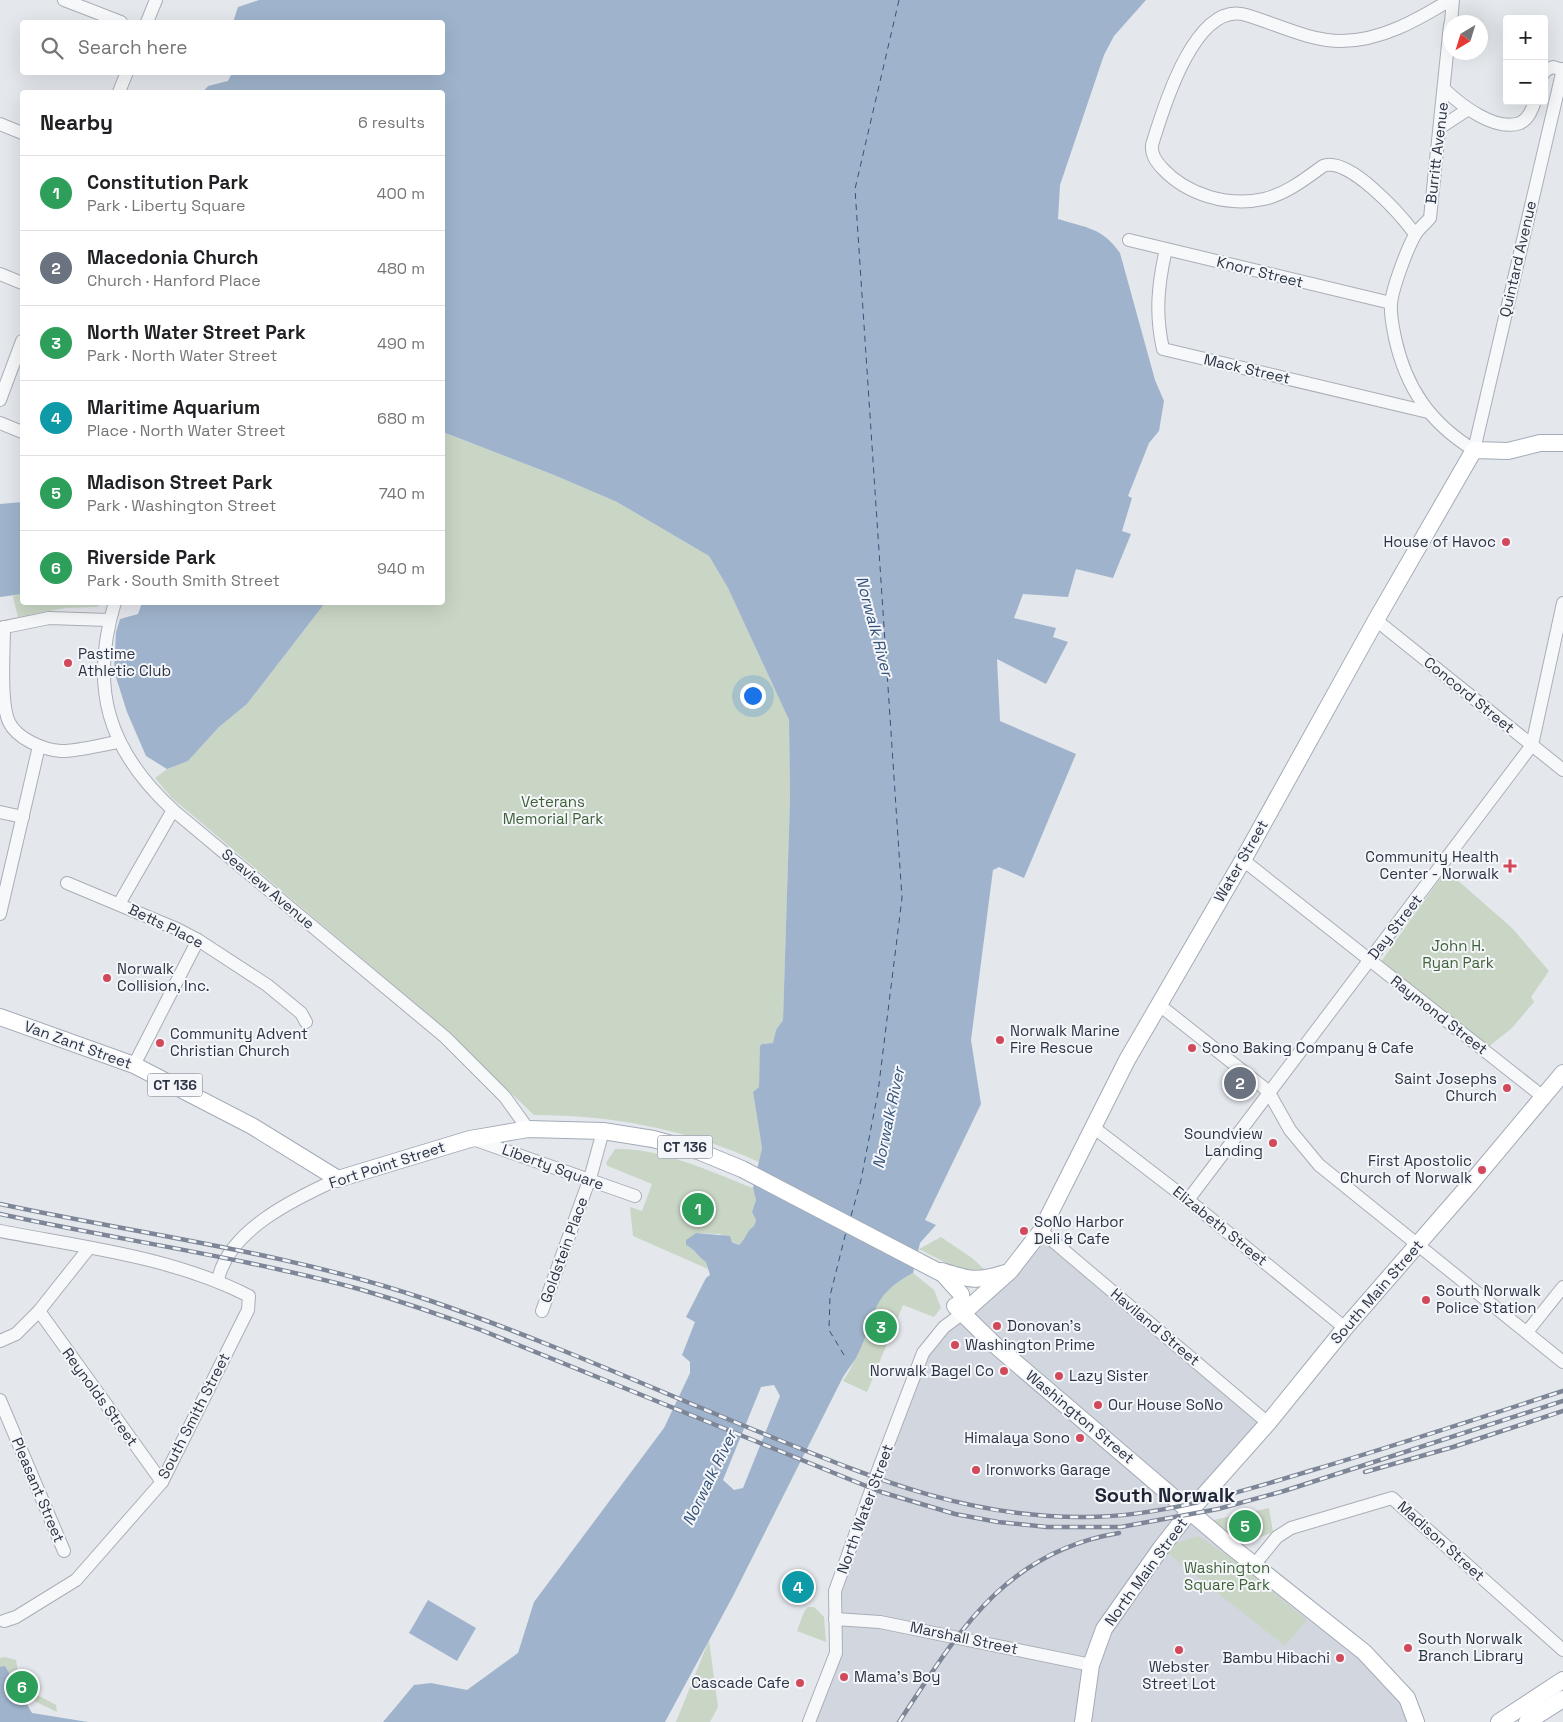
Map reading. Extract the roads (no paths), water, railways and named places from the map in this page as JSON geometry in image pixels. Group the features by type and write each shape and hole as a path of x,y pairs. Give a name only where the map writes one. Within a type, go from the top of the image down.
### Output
{"main road":[{"path":"1474,450 1508,451 1540,443 1563,443"},
{"name":"Water Street","path":"963,1313 1010,1272 1041,1231 1127,1060 1158,1004 1243,860 1376,620 1474,450"},
{"name":"Van Zant Street","path":"0,1017 134,1065 252,1126 338,1179"},
{"name":"South Main Street","path":"1190,1510 1268,1423 1345,1328 1471,1183 1563,1073"},
{"name":"Liberty Square","path":"528,1129 603,1131 653,1139 698,1151 742,1169 924,1264"},
{"name":"Fort Point Street","path":"338,1179 470,1139 528,1129"},
{"name":"CT 136","path":"924,1264 970,1280 983,1280 1010,1272"},
{"name":"Washington Street","path":"924,1264 963,1313 996,1346 1254,1564 1364,1652 1384,1671 1407,1698 1416,1722"},
{"name":"North Main Street","path":"1083,1722 1091,1665 1104,1629 1117,1608 1190,1510"},
{"path":"1499,1722 1563,1680"},
{"path":"1527,1722 1563,1699"}],"street":[{"path":"64,0 115,20"},
{"path":"148,20 156,0"},
{"path":"1415,234 1398,211 1369,186 1340,166 1331,164 1323,166 1277,196 1250,202 1193,192 1184,187 1157,162 1151,150 1185,60 1205,29 1222,16 1244,14 1303,34 1340,41 1363,39 1388,32 1416,21 1451,0"},
{"name":"Burritt Avenue","path":"1451,0 1451,15"},
{"name":"Burritt Avenue","path":"1448,60 1430,218 1415,234 1404,259 1391,303 1398,350 1410,386 1428,412 1455,438 1474,450"},
{"path":"1548,69 1553,67 1563,69"},
{"name":"Quintard Avenue","path":"1474,450 1563,69"},
{"path":"120,90 126,75"},
{"path":"1445,90 1467,110 1488,120 1507,124 1520,123 1529,116 1533,105"},
{"path":"1441,127 1467,110"},
{"path":"0,124 20,132"},
{"name":"Knorr Street","path":"1129,240 1391,303"},
{"name":"Mack Street","path":"1166,249 1158,287 1159,332 1163,349 1428,412"},
{"path":"0,274 20,282"},
{"path":"0,400 20,346"},
{"path":"0,423 20,431"},
{"name":"Day Street","path":"1188,1200 1532,745 1563,603"},
{"name":"Seaview Avenue","path":"113,605 104,650 104,678 108,712 118,742 135,769 151,789 173,810 445,1038 505,1097 528,1129"},
{"path":"109,620 49,618 2,628 5,711 10,724 39,746 62,751 118,742"},
{"name":"Concord Street","path":"1376,620 1563,770"},
{"path":"0,914 39,746"},
{"name":"Betts Place","path":"119,904 173,810"},
{"path":"0,812 23,817"},
{"name":"Raymond Street","path":"1243,860 1542,1096"},
{"name":"Betts Place","path":"68,883 177,929 198,940 267,985 301,1013 306,1022"},
{"path":"134,1065 198,940"},
{"path":"1158,1004 1268,1092 1290,1130 1319,1164 1563,1362"},
{"name":"Elizabeth Street","path":"1093,1127 1188,1200 1345,1328"},
{"name":"Goldstein Place","path":"542,1311 589,1180 603,1131"},
{"name":"Liberty Square","path":"470,1139 635,1196"},
{"name":"Fort Point Street","path":"218,1280 220,1267 236,1246 259,1224 295,1199 338,1179"},
{"path":"0,1231 89,1248 218,1280"},
{"name":"Haviland Street","path":"1041,1231 1268,1423"},
{"path":"0,1340 16,1334 38,1311 89,1248"},
{"name":"South Smith Street","path":"4,1621 16,1617 76,1580 162,1482 248,1310 249,1296 218,1280"},
{"path":"1526,1332 1563,1287"},
{"name":"Reynolds Street","path":"38,1311 162,1482"},
{"name":"North Water Street","path":"809,1722 836,1653 835,1591 923,1353 944,1327 963,1313"},
{"name":"Pleasant Street","path":"0,1400 64,1551"},
{"name":"Madison Street","path":"1254,1564 1277,1537 1291,1528 1392,1498 1563,1650"},
{"name":"Marshall Street","path":"835,1620 890,1623 1091,1665"}],"water":[{"name":"Norwalk River","path":"259,0 1146,0 1114,36 1104,55 1060,185 1058,219 1100,233 1120,253 1155,380 1164,401 1159,431 1149,443 1128,496 1132,498 1122,531 1131,534 1113,578 1076,569 1068,597 1023,594 1014,618 1056,628 1053,637 1068,642 1046,684 997,659 1000,721 1076,754 1024,878 999,867 993,870 971,1040 981,1104 925,1220 936,1225 920,1243 913,1273 898,1282 880,1300 856,1358 843,1377 733,1596 665,1722 383,1722 414,1685 431,1683 467,1690 518,1653 534,1602 664,1428 690,1373 690,1362 682,1355 695,1322 686,1317 706,1278 710,1275 706,1262 686,1245 686,1240 696,1233 730,1236 732,1242 739,1245 754,1226 756,1220 752,1212 756,1200 753,1188 762,1148 753,1092 759,1087 760,1046 773,1043 776,1030 783,1020 790,798 789,720 728,588 709,556 617,502 554,475 445,433 445,90 205,90 208,86 228,81 231,75 445,75 445,20 234,20 238,7"},
{"path":"20,502 20,594 0,597 0,504"},
{"path":"141,605 323,605 247,704 219,727 188,761 167,769 146,756 127,712 114,671 116,632 120,619 138,614"},
{"path":"428,1600 476,1628 457,1661 409,1633"},
{"path":"5,1666 32,1713 88,1722 0,1722 0,1667"}],"railway":[{"path":"0,1204 272,1257 378,1284 475,1316 850,1468 924,1493 1000,1511 1081,1517 1110,1516 1139,1513 1198,1502 1257,1487 1344,1461 1563,1391"},
{"path":"0,1214 270,1267 359,1289 481,1330 881,1492 955,1514 998,1522 1047,1527 1121,1527 1218,1509 1284,1491 1563,1401"},
{"path":"1365,1472 1453,1447 1563,1411"},
{"path":"899,1722 964,1628 988,1601 1014,1578 1044,1558 1079,1543 1119,1533"}],"place":[{"name":"House of Havoc","path":"1506,542"},
{"name":"Pastime Athletic Club","path":"68,663"},
{"name":"Community Health Center - Norwalk","path":"1510,866"},
{"name":"Norwalk Collision, Inc.","path":"107,978"},
{"name":"Norwalk Marine Fire Rescue","path":"1000,1040"},
{"name":"Community Advent Christian Church","path":"160,1043"},
{"name":"Sono Baking Company & Cafe","path":"1192,1048"},
{"name":"Macedonia Church","path":"1240,1083"},
{"name":"Saint Josephs Church","path":"1507,1088"},
{"name":"Soundview Landing","path":"1273,1143"},
{"name":"First Apostolic Church of Norwalk","path":"1482,1170"},
{"name":"Constitution Park","path":"698,1209"},
{"name":"SoNo Harbor Deli & Cafe","path":"1024,1231"},
{"name":"South Norwalk Police Station","path":"1426,1300"},
{"name":"Donovan's","path":"997,1326"},
{"name":"North Water Street Park","path":"881,1327"},
{"name":"Washington Prime","path":"955,1345"},
{"name":"Norwalk Bagel Co","path":"1004,1371"},
{"name":"Lazy Sister","path":"1059,1376"},
{"name":"Our House SoNo","path":"1098,1405"},
{"name":"Himalaya Sono","path":"1080,1438"},
{"name":"Ironworks Garage","path":"976,1470"},
{"name":"Madison Street Park","path":"1245,1526"},
{"name":"Maritime Aquarium","path":"798,1587"},
{"name":"South Norwalk Branch Library","path":"1408,1648"},
{"name":"Webster Street Lot","path":"1179,1650"},
{"name":"Bambu Hibachi","path":"1340,1658"},
{"name":"Mama's Boy","path":"844,1677"},
{"name":"Cascade Cafe","path":"800,1683"},
{"name":"Riverside Park","path":"22,1687"}],"district":[{"name":"South Norwalk","path":"1165,1495"}],"park label":[{"name":"Veterans Memorial Park","path":"553,810"},
{"name":"John H. Ryan Park","path":"1458,954"},
{"name":"Washington Square Park","path":"1227,1576"}]}
